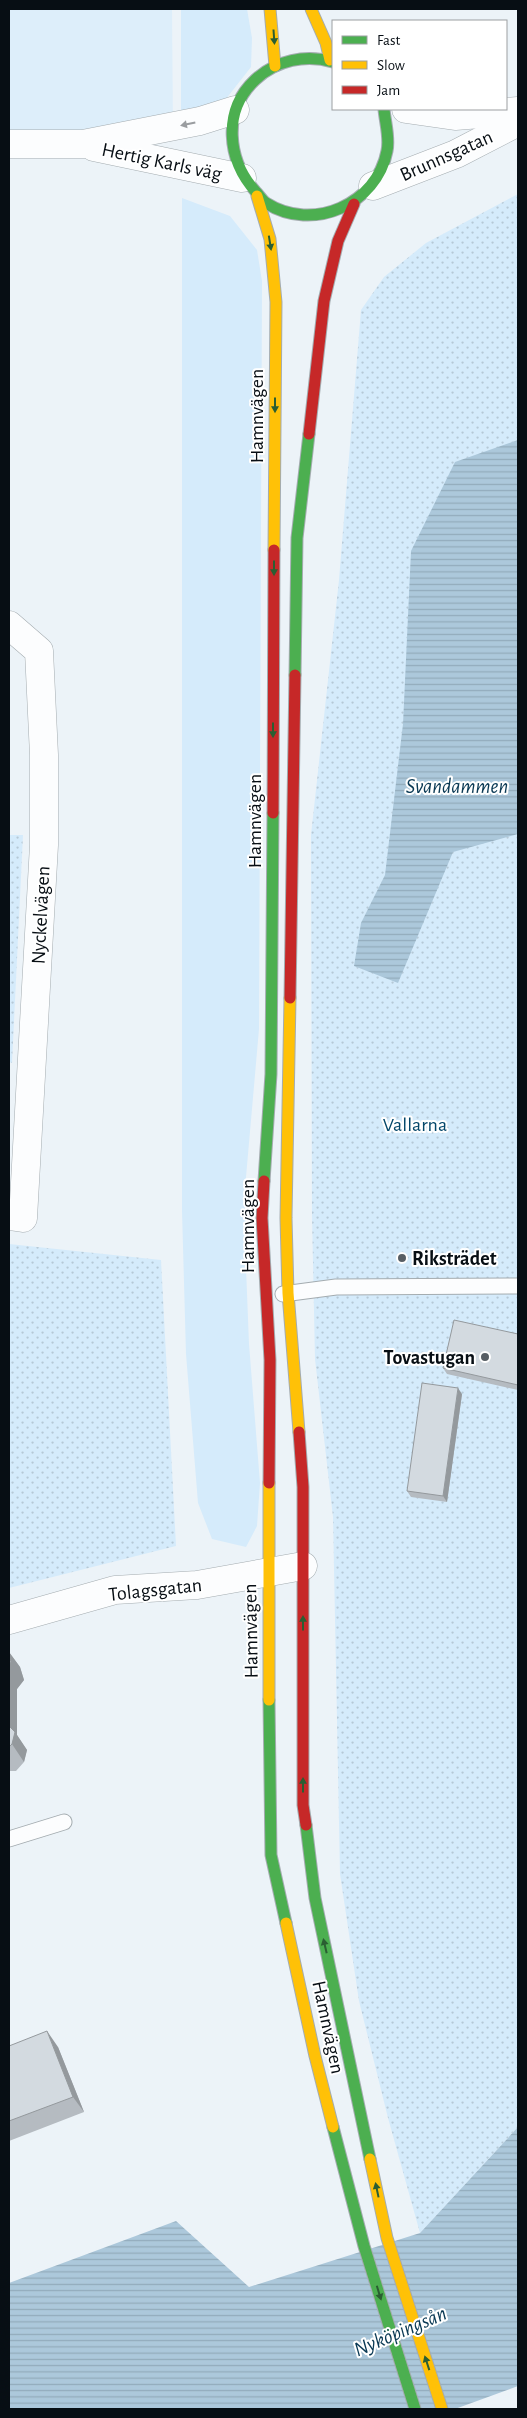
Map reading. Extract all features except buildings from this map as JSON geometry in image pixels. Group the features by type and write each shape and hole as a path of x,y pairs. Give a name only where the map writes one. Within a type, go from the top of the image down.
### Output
{"main road":[{"path":"270,9 273,24 275,66"},
{"path":"235,110 245,92 258,77 275,66 302,59 332,61 311,9"},
{"name":"Hamnvägen","path":"235,110 231,133 233,156 249,187 270,239 276,302 271,1074 262,1218 270,1360 268,1571 271,1855 315,2056 364,2246 415,2409"},
{"name":"Hamnvägen","path":"384,110 390,146 384,167 364,195 338,241 324,301 297,538 286,1218 288,1293 303,1487 303,1805 315,1898 387,2238 442,2409"},
{"path":"249,187 279,210 304,217 328,215 364,195"}],"street":[{"name":"Hertig Karls väg","path":"9,144 83,144 200,121 235,110"},
{"name":"Brunnsgatan","path":"413,110 455,116 518,111"},
{"name":"Brunnsgatan","path":"364,195 456,154 518,122"},
{"name":"Hertig Karls väg","path":"83,144 166,164 214,171 249,187"},
{"name":"Nyckelvägen","path":"9,624 39,651 44,755 44,845 16,1217"},
{"name":"Tolagsgatan","path":"9,1620 115,1590 197,1585 303,1566"}],"lane":[{"path":"266,1296 336,1287 518,1286"},
{"path":"9,1839 64,1822"}],"shaded area":[{"path":"9,9 172,9 173,131 9,136"}],"green space":[{"path":"181,9 247,9 252,38 251,67 222,104 181,125"},
{"name":"Vallarna","path":"518,194 518,2127 420,2233 388,2118 359,2001 340,1874 333,1517 315,1359 312,1215 311,835 339,580 361,310 384,277 426,243"},
{"path":"182,198 230,216 257,250 262,281 259,1029 246,1177 245,1242 249,1344 260,1483 257,1526 246,1547 212,1539 198,1503 186,1354 182,1211"},
{"path":"9,835 23,835 12,1063 9,1062"},
{"path":"9,1244 161,1260 176,1546 9,1588"}],"water":[{"name":"Svandammen","path":"518,440 518,834 453,852 398,983 354,966 361,923 385,875 403,724 411,551 455,462"},
{"name":"Nyköpingsån","path":"518,2127 518,2386 455,2409 9,2409 9,2283 176,2221 249,2287 420,2233"}],"traffic: fast":[{"path":"332,62 302,59 282,63 263,73 255,80 244,92 237,106 233,121 234,151 246,179 266,203 284,212 303,215 322,214 340,208 357,199 370,186 381,170 387,151 388,135 384,110"},
{"path":"295,675 297,538 309,434"},
{"path":"264,1181 271,1074 273,813"},
{"path":"269,1700 271,1855 286,1923"},
{"path":"306,1825 315,1898 370,2159"},
{"path":"333,2127 364,2246 415,2409"}],"traffic: slow":[{"path":"270,9 275,66"},
{"path":"311,9 326,43 330,60"},
{"path":"257,196 270,239 276,302 274,550"},
{"path":"290,998 286,1218 288,1293 299,1432"},
{"path":"269,1483 269,1700"},
{"path":"286,1923 315,2056 333,2127"},
{"path":"370,2159 387,2238 442,2409"}],"traffic: jam":[{"path":"309,434 324,301 338,241 354,204"},
{"path":"273,813 274,550"},
{"path":"290,998 295,675"},
{"path":"264,1181 262,1218 270,1360 269,1483"},
{"path":"299,1432 303,1487 303,1805 306,1825"}],"place":[{"name":"Riksträdet","path":"402,1258"},
{"name":"Tovastugan","path":"485,1357"}]}
